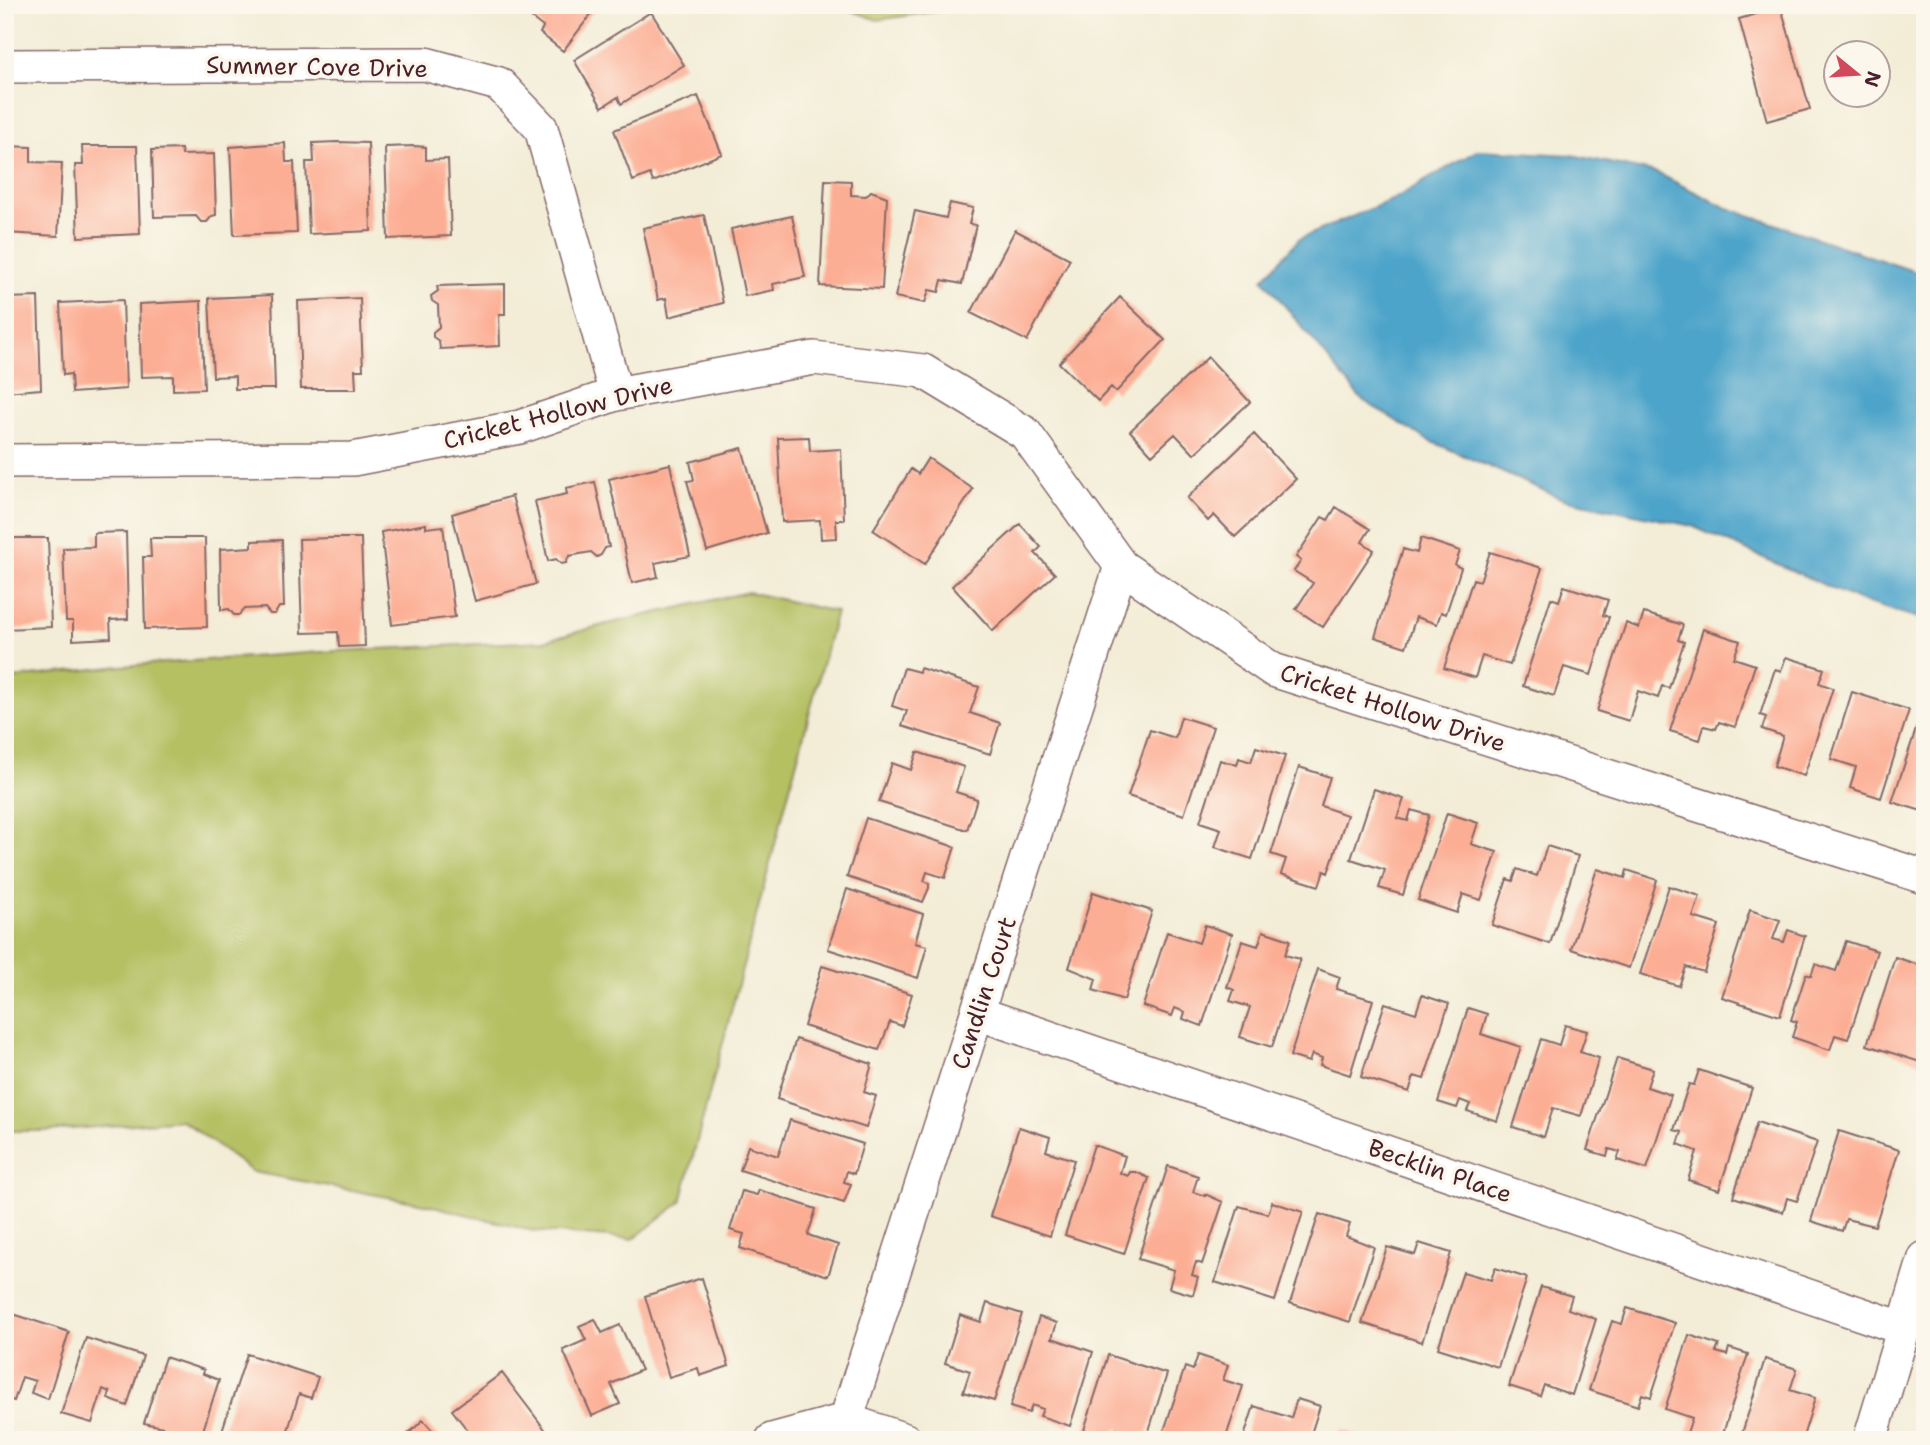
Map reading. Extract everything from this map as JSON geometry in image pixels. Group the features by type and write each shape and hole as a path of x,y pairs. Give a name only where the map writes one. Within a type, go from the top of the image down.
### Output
{"street":[{"name":"Summer Cove Drive","path":"5,66 425,64 499,84 541,128 616,394"},
{"name":"Cricket Hollow Drive","path":"5,461 353,459 520,427 616,394 814,358 923,371 1025,433 1121,566 1273,670 1925,877"},
{"name":"Candlin Court","path":"846,1420 1121,566"},
{"name":"Becklin Place","path":"977,1013 1902,1328"},
{"path":"1870,1440 1925,1258"},
{"path":"772,1440 846,1420 905,1440"}],"green space":[{"path":"837,5 982,5 877,20"},
{"path":"748,592 836,612 681,1202 633,1239 533,1231 425,1204 253,1172 182,1120 48,1131 5,1131 5,679 121,666 336,651 544,641"}],"water":[{"path":"1478,150 1572,155 1657,173 1725,207 1925,275 1925,620 1858,600 1692,526 1563,499 1426,439 1361,399 1263,279 1299,239 1394,199"}],"building":[{"path":"598,5 563,51 540,33 543,27 517,7"},
{"path":"1781,7 1810,109 1767,121 1739,19"},
{"path":"651,12 684,65 621,104 618,97 602,107 574,60"},
{"path":"698,96 722,154 653,182 650,174 633,181 614,130"},
{"path":"285,143 286,162 294,162 297,233 234,235 230,147"},
{"path":"313,143 368,143 371,231 309,234 306,162 314,162"},
{"path":"5,146 31,147 31,162 62,163 58,236 5,233"},
{"path":"82,146 137,146 140,234 78,237 75,165 83,165"},
{"path":"385,147 426,147 426,160 448,159 451,236 388,239"},
{"path":"181,149 182,155 214,154 216,215 207,222 201,222 196,216 154,217 152,150"},
{"path":"825,180 851,181 851,195 866,196 871,191 887,197 882,289 820,286"},
{"path":"950,203 973,208 969,224 976,225 962,284 942,280 939,292 929,290 925,303 895,297 915,211 946,218"},
{"path":"704,215 723,303 669,317 666,298 658,300 643,228"},
{"path":"792,216 805,277 773,284 774,290 745,296 731,229"},
{"path":"1015,230 1070,259 1027,341 971,313"},
{"path":"505,284 505,314 499,314 500,346 440,349 439,341 433,337 433,332 439,327 438,305 432,301 431,296 438,291 437,286"},
{"path":"272,295 275,389 235,389 235,376 213,377 209,298"},
{"path":"38,297 41,389 5,392 5,298"},
{"path":"1120,297 1165,340 1116,392 1111,387 1098,401 1059,363"},
{"path":"360,298 363,370 355,370 356,389 301,389 298,301"},
{"path":"123,300 126,389 72,393 71,374 63,375 60,303"},
{"path":"201,301 204,389 173,390 173,376 141,377 139,304"},
{"path":"1208,357 1250,402 1194,454 1175,434 1152,455 1130,431"},
{"path":"1254,434 1296,479 1235,537 1214,515 1208,521 1187,498"},
{"path":"809,437 810,451 841,449 844,520 836,520 837,538 821,539 820,520 782,522 778,438"},
{"path":"742,448 767,533 707,551 687,481 694,480 690,462"},
{"path":"928,458 973,489 925,564 873,530 911,469 918,474"},
{"path":"670,464 690,556 655,563 658,577 632,583 609,479"},
{"path":"595,482 609,547 597,557 591,552 569,556 566,563 561,564 556,559 548,561 535,501 567,494 566,488"},
{"path":"512,496 536,584 475,601 452,514"},
{"path":"1336,507 1370,529 1362,542 1374,550 1323,627 1296,609 1313,583 1294,571 1301,561 1296,557 1322,517 1328,520"},
{"path":"426,524 426,528 443,526 455,617 392,625 381,532"},
{"path":"1020,524 1041,547 1035,553 1055,574 993,631 952,586"},
{"path":"126,532 128,619 110,620 111,638 73,640 73,621 66,621 63,548 94,547 94,533"},
{"path":"5,538 48,538 51,627 5,629"},
{"path":"150,538 205,538 207,627 145,629 143,557 151,557"},
{"path":"361,538 365,646 339,647 338,632 302,633 299,539"},
{"path":"1421,538 1460,551 1455,565 1461,568 1446,614 1441,612 1437,624 1416,617 1406,647 1375,637 1403,549 1417,553"},
{"path":"282,540 284,607 279,607 275,614 270,614 265,608 244,609 239,615 234,615 229,609 221,610 220,549 252,547 252,541"},
{"path":"1490,552 1542,568 1510,665 1482,656 1475,678 1444,668 1473,579 1480,581"},
{"path":"1564,586 1608,600 1603,615 1609,617 1591,675 1564,667 1554,696 1523,686 1551,598 1559,601"},
{"path":"1644,613 1683,625 1678,640 1684,642 1669,688 1662,686 1658,698 1638,691 1629,721 1597,711 1626,623 1639,628"},
{"path":"1703,629 1740,641 1734,658 1755,665 1735,727 1719,722 1716,729 1704,726 1700,740 1670,731"},
{"path":"1786,657 1824,669 1819,683 1833,688 1804,776 1774,766 1783,736 1762,729 1766,717 1760,715 1775,669 1781,671"},
{"path":"904,668 919,672 920,668 979,687 970,713 1000,723 990,754 902,726 907,711 892,706"},
{"path":"1852,692 1909,710 1881,798 1850,788 1856,767 1831,759"},
{"path":"1921,714 1925,715 1925,802 1922,811 1892,802"},
{"path":"1181,717 1213,727 1184,815 1128,796 1150,730 1175,738"},
{"path":"1256,747 1285,756 1252,859 1215,847 1221,829 1200,822 1220,760 1237,765 1239,758 1251,762"},
{"path":"917,752 964,767 956,792 977,799 967,830 879,802 892,763 911,770"},
{"path":"1299,767 1330,777 1321,806 1347,815 1328,873 1324,871 1319,886 1281,874 1286,859 1271,854"},
{"path":"1374,789 1404,799 1397,818 1408,821 1411,810 1429,815 1403,895 1379,888 1385,870 1351,859"},
{"path":"1447,813 1478,823 1471,844 1497,852 1481,900 1463,894 1457,913 1418,900"},
{"path":"866,818 955,847 945,878 927,872 924,881 929,883 929,888 923,902 847,877"},
{"path":"1547,846 1578,856 1550,944 1492,925 1507,879 1513,881 1517,869 1537,876"},
{"path":"1597,869 1625,878 1627,870 1657,880 1629,968 1571,949"},
{"path":"1669,886 1700,896 1693,917 1719,925 1704,972 1686,967 1679,986 1640,974"},
{"path":"847,889 923,914 915,943 927,946 918,978 828,949"},
{"path":"1093,892 1152,911 1124,1000 1093,990 1096,979 1069,968"},
{"path":"1750,910 1780,920 1773,939 1784,942 1788,930 1805,936 1780,1016 1722,997"},
{"path":"1205,925 1232,934 1202,1026 1183,1019 1185,1012 1175,1008 1172,1016 1143,1006 1167,932 1199,943"},
{"path":"1263,931 1290,940 1285,955 1300,959 1272,1047 1240,1037 1250,1007 1230,1001 1234,990 1227,987 1242,941 1258,946"},
{"path":"1846,941 1877,951 1848,1039 1835,1035 1830,1050 1792,1037 1797,1022 1791,1020 1806,974 1811,976 1815,964 1836,971"},
{"path":"1895,957 1925,967 1919,988 1925,990 1923,1063 1867,1045"},
{"path":"822,966 912,994 902,1026 890,1022 879,1050 804,1026"},
{"path":"1318,969 1340,977 1336,989 1373,1000 1350,1075 1320,1065 1322,1058 1312,1054 1309,1062 1290,1056"},
{"path":"1422,995 1449,1004 1424,1079 1414,1076 1409,1092 1361,1077 1385,1003 1416,1013"},
{"path":"1468,1008 1487,1014 1481,1034 1521,1047 1497,1121 1467,1111 1470,1104 1460,1100 1457,1108 1438,1102"},
{"path":"1565,1025 1587,1031 1580,1052 1599,1058 1581,1116 1553,1108 1544,1137 1513,1127 1541,1039 1559,1045"},
{"path":"796,1039 872,1064 864,1092 876,1096 866,1128 777,1099"},
{"path":"1617,1058 1653,1069 1647,1087 1671,1095 1647,1169 1617,1160 1620,1152 1609,1149 1607,1156 1587,1150"},
{"path":"1699,1070 1752,1088 1719,1190 1688,1180 1697,1151 1678,1144 1682,1132 1674,1130 1689,1084 1694,1085"},
{"path":"790,1120 863,1144 854,1174 847,1171 844,1182 851,1184 844,1203 740,1170 748,1146 778,1156"},
{"path":"1757,1122 1817,1142 1797,1201 1787,1198 1783,1212 1733,1197"},
{"path":"1019,1127 1050,1137 1046,1151 1074,1160 1050,1236 990,1216"},
{"path":"1839,1131 1899,1150 1875,1226 1846,1219 1842,1231 1811,1221"},
{"path":"1094,1145 1125,1156 1120,1173 1128,1176 1130,1172 1136,1172 1149,1178 1124,1254 1065,1235"},
{"path":"1168,1166 1198,1176 1193,1192 1223,1202 1202,1264 1196,1262 1192,1275 1198,1277 1193,1295 1169,1288 1174,1270 1138,1259"},
{"path":"759,1190 816,1209 808,1235 838,1245 828,1276 740,1248 744,1234 730,1230 742,1191 757,1195"},
{"path":"1272,1202 1303,1212 1275,1301 1215,1282 1239,1206 1268,1214"},
{"path":"1319,1214 1350,1224 1346,1236 1374,1247 1350,1322 1290,1303"},
{"path":"1419,1243 1451,1253 1422,1342 1362,1323 1387,1247 1415,1255"},
{"path":"1495,1268 1527,1278 1498,1367 1438,1348 1463,1272 1491,1280"},
{"path":"702,1278 729,1366 700,1376 698,1368 669,1377 645,1296"},
{"path":"1541,1287 1572,1296 1568,1309 1596,1319 1572,1395 1544,1385 1540,1396 1509,1386"},
{"path":"987,1303 1022,1314 994,1401 963,1392 970,1371 945,1363 960,1315 981,1322"},
{"path":"1627,1308 1675,1323 1651,1397 1642,1394 1638,1406 1589,1390 1612,1321 1622,1324"},
{"path":"10,1313 69,1332 48,1399 31,1393 35,1381 22,1377 14,1401 5,1398 5,1326"},
{"path":"1039,1317 1057,1323 1052,1338 1093,1352 1070,1426 1040,1416 1043,1409 1032,1405 1029,1413 1010,1407"},
{"path":"595,1319 602,1333 620,1325 641,1370 611,1384 620,1404 592,1416 563,1350 586,1340 579,1326"},
{"path":"1689,1335 1719,1345 1716,1352 1727,1355 1729,1348 1748,1354 1721,1440 1685,1439 1692,1418 1665,1409"},
{"path":"86,1338 143,1356 127,1406 108,1399 110,1392 103,1389 92,1423 61,1414"},
{"path":"247,1354 318,1377 311,1398 299,1394 285,1440 219,1440"},
{"path":"1108,1355 1167,1374 1146,1440 1125,1440 1127,1432 1117,1429 1114,1439 1084,1430"},
{"path":"1198,1355 1228,1365 1223,1380 1243,1386 1225,1440 1210,1440 1197,1436 1196,1440 1161,1440 1185,1367 1193,1370"},
{"path":"165,1357 204,1370 203,1374 219,1380 200,1440 160,1440 163,1427 144,1423"},
{"path":"1765,1359 1797,1369 1790,1390 1815,1398 1802,1440 1740,1440"},
{"path":"502,1373 553,1440 475,1440 452,1410"},
{"path":"1297,1399 1320,1406 1309,1440 1243,1440 1254,1406 1291,1418"},
{"path":"423,1420 441,1440 408,1440 405,1437"},
{"path":"1341,1430 1370,1439 1370,1440 1338,1440"}]}
